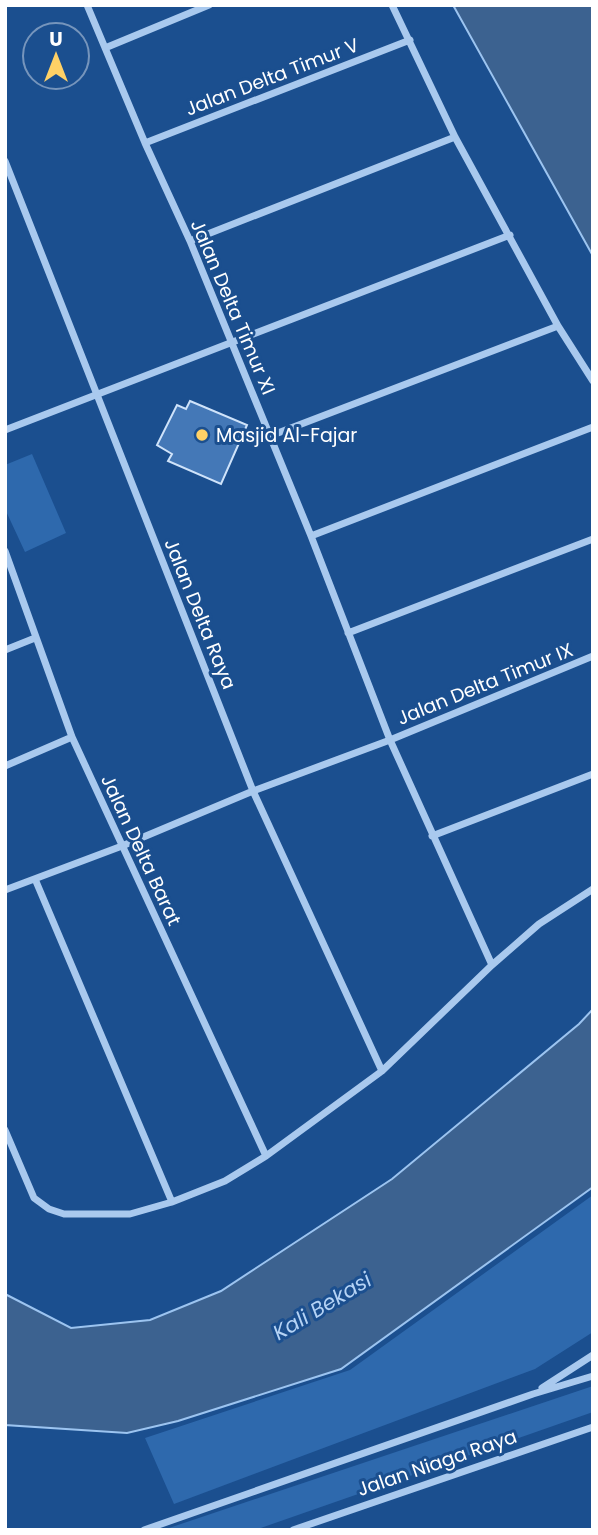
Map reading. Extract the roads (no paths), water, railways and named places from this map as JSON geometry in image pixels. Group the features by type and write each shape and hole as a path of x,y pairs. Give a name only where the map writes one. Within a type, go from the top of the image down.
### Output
{"street":[{"name":"Jalan Delta Timur XI","path":"87,5 190,241 311,536 390,740 492,965"},
{"path":"104,48 209,5"},
{"path":"392,5 455,137 558,326 593,381"},
{"name":"Jalan Delta Timur V","path":"145,143 410,40"},
{"path":"190,241 455,137"},
{"name":"Jalan Delta Raya","path":"5,161 253,791 382,1071"},
{"path":"5,430 510,234"},
{"path":"270,436 558,326"},
{"path":"311,536 593,427"},
{"path":"348,632 593,539"},
{"name":"Jalan Delta Barat","path":"5,551 72,737 266,1156"},
{"path":"5,650 35,638"},
{"name":"Jalan Delta Timur IX","path":"5,890 122,846 253,791 390,740 593,656"},
{"path":"5,766 72,737"},
{"path":"432,836 593,774"},
{"path":"35,878 172,1202"},
{"path":"5,1130 34,1198 49,1209 64,1214 130,1214 172,1202 225,1181 266,1156 382,1071 492,965 540,923 593,888"},
{"path":"533,1394 593,1355"},
{"path":"533,1394 593,1376"},
{"name":"Jalan Niaga Raya","path":"144,1530 533,1394"},
{"name":"Jalan Niaga Raya","path":"293,1530 593,1427"}],"water":[{"path":"453,5 593,5 593,256"},
{"name":"Kali Bekasi","path":"593,1009 593,1187 341,1369 178,1421 127,1433 5,1425 5,1294 71,1328 150,1320 221,1291 392,1179 579,1024"}],"place":[{"name":"Masjid Al-Fajar","path":"202,435"}]}
